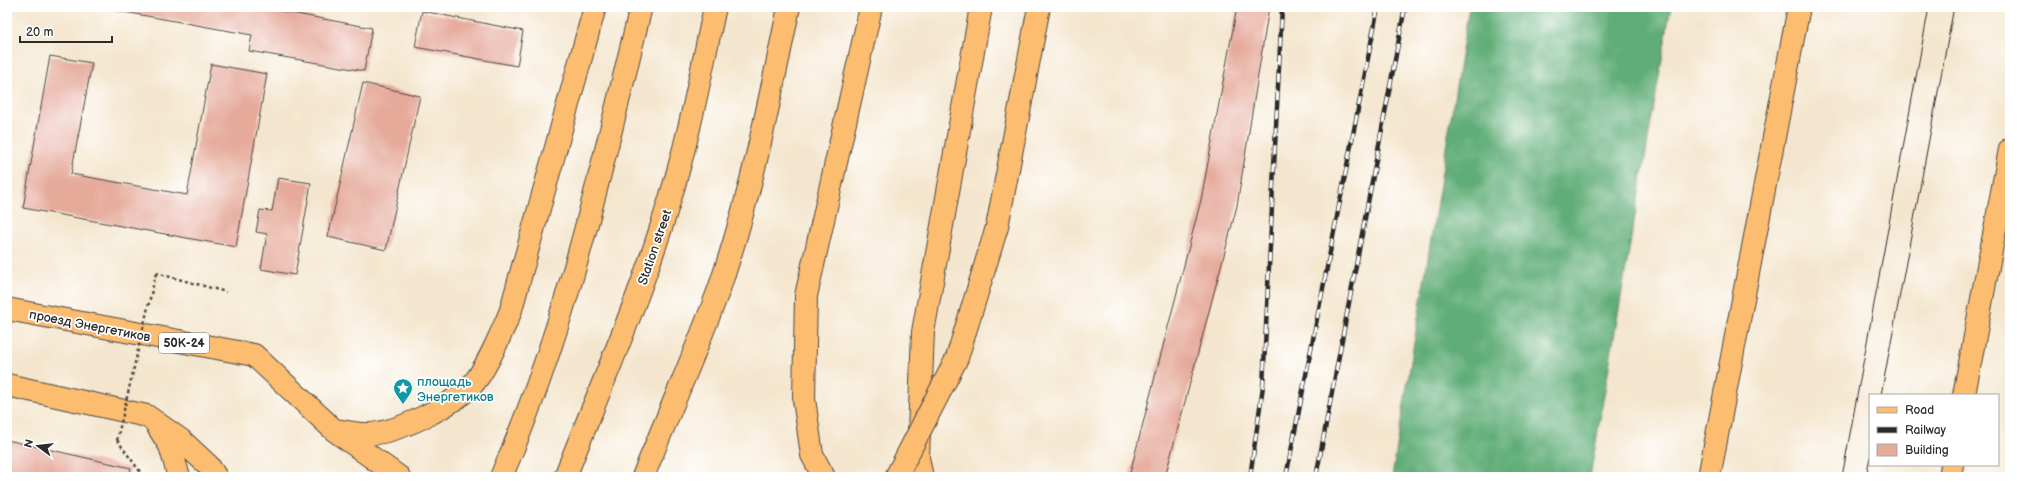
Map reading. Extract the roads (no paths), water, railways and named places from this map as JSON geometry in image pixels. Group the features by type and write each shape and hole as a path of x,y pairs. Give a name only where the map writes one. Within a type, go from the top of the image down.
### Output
{"main road":[{"path":"334,430 365,434 392,430 436,411 472,385 491,355 510,313 595,7"},
{"path":"501,477 517,442 570,290 641,7"},
{"name":"Station street","path":"565,477 648,270 670,200 689,127 714,7"},
{"path":"643,477 718,289 737,230 760,144 789,7"},
{"path":"824,477 812,455 804,399 806,296 871,7"},
{"path":"922,477 918,458 923,332 981,7"},
{"path":"896,477 957,358 997,227 1039,7"},
{"path":"1709,477 1799,7"},
{"path":"1964,394 2010,149"},
{"name":"проезд Энергетиков","path":"7,309 254,355 334,430"},
{"path":"7,385 147,416 180,440 208,466 216,477"},
{"path":"155,422 170,446 179,477"},
{"name":"50К-24","path":"334,430 399,477"},
{"path":"1950,477 1952,466"}],"tram line":[{"path":"1842,477 1929,7"},
{"path":"1881,394 1954,7"},
{"path":"1866,477 1869,462"}],"railway":[{"path":"1250,477 1263,386 1282,7"},
{"path":"1286,477 1378,7"},
{"path":"1316,477 1405,7"}],"place":[{"name":"площадь Энергетиков","path":"403,405"}]}
